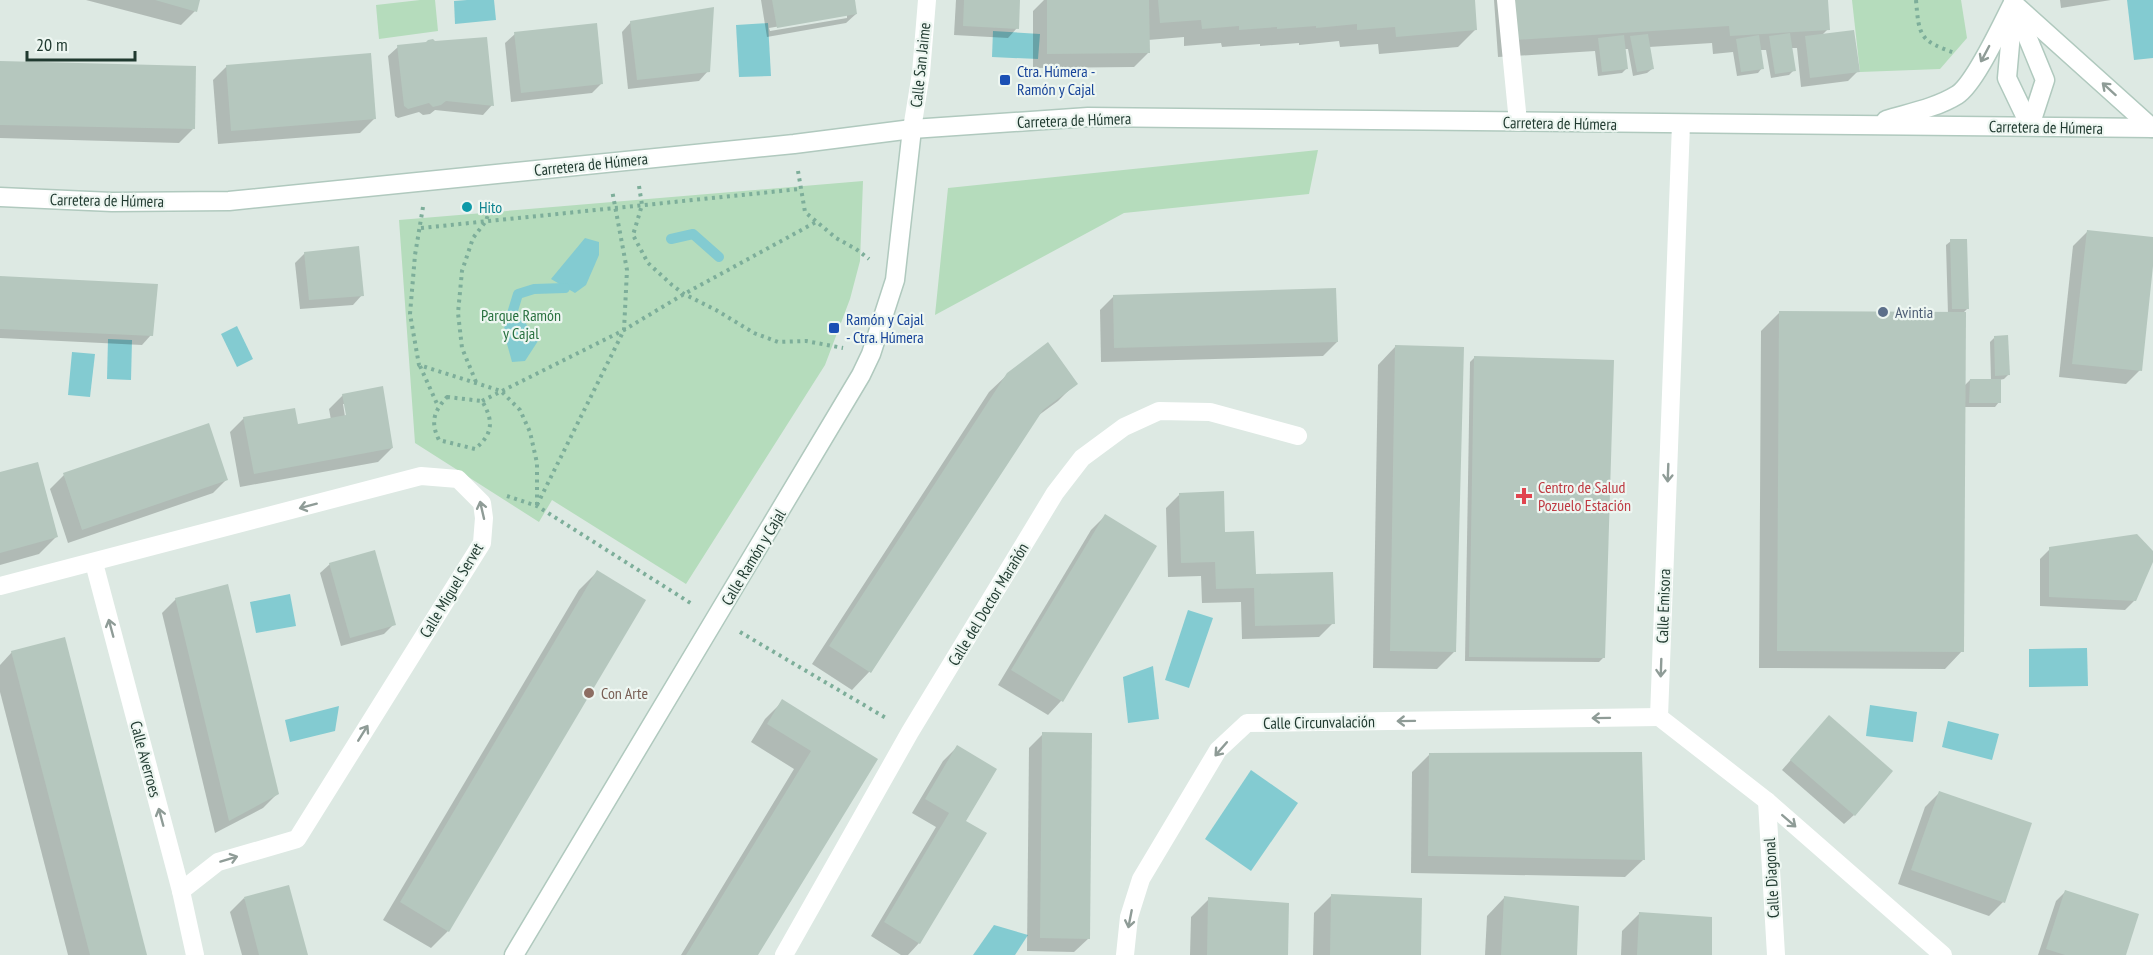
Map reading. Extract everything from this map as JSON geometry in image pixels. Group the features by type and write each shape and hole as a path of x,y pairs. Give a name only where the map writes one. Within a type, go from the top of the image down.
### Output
{"street":[{"name":"Calle San Jaime","path":"912,129 921,73 927,0"},
{"path":"1506,0 1518,122"},
{"path":"1866,126 1941,104 1959,94 1972,78 2013,2"},
{"path":"2013,2 2007,78 2030,126"},
{"path":"2013,2 2045,80 2030,126"},
{"path":"2013,2 2152,128"},
{"name":"Carretera de Húmera","path":"0,197 112,202 229,201 794,144 912,129 1088,117 2152,128"},
{"name":"Calle Emisora","path":"1659,717 1682,124"},
{"name":"Calle Ramón y Cajal","path":"514,955 861,375 871,354 895,280 912,129"},
{"name":"Calle del Doctor Marañón","path":"784,955 910,732 1054,493 1082,458 1124,427 1159,411 1210,412 1298,436"},
{"name":"Calle Miguel Servet","path":"0,586 422,476 458,479 482,503 484,518 482,543 297,839 218,862 181,891"},
{"name":"Calle Averroes","path":"94,563 181,891 195,955"},
{"path":"1659,717 1767,801 1943,955"},
{"name":"Calle Circunvalación","path":"1125,955 1129,917 1141,879 1218,750 1247,723 1659,717"},
{"name":"Calle Diagonal","path":"1767,801 1776,955"}],"path":[{"path":"1916,0 1920,29 1927,42 1962,55"},
{"path":"794,144 805,212 836,238 856,249 895,280"},
{"path":"635,159 642,204 633,235 648,263 684,294 754,333 778,342 806,341 871,354"},
{"path":"537,506 624,330 627,270 609,161"},
{"path":"476,382 462,348 458,314 462,271 473,238 486,221 499,174"},
{"path":"426,182 410,314 419,365 438,406"},
{"path":"421,228 800,189"},
{"path":"482,401 490,413 490,427 485,440 475,449 439,440 434,429 433,417 438,406 447,397 482,401 624,330 684,294 816,222"},
{"path":"419,365 501,391 520,410 530,432 537,464 537,506"},
{"path":"537,506 681,597"},
{"path":"717,618 910,732"}],"green space":[{"path":"435,0 438,31 379,39 376,5"},
{"path":"1852,0 1961,0 1967,38 1940,69 1860,72"},
{"path":"1318,150 1309,194 1124,213 935,315 948,188"},
{"name":"Parque Ramón y Cajal","path":"863,181 860,261 850,299 825,365 686,584 552,500 539,522 415,443 399,220"}],"water":[{"path":"494,0 496,20 455,24 454,1"},
{"path":"2127,0 2153,0 2153,58 2134,60"},
{"path":"768,23 771,76 739,77 736,25"},
{"path":"993,31 1040,34 1038,59 992,57"},
{"path":"585,238 599,242 599,255 586,285 575,293 551,279"},
{"path":"505,315 524,321 538,341 525,361 512,362 504,333"},
{"path":"237,326 253,359 237,367 221,334"},
{"path":"108,339 132,340 131,380 107,379"},
{"path":"72,352 95,354 90,397 68,395"},
{"path":"290,594 296,626 256,633 250,602"},
{"path":"1188,610 1213,618 1189,688 1165,680"},
{"path":"2087,648 2088,686 2029,687 2029,649"},
{"path":"1153,666 1159,719 1128,723 1123,677"},
{"path":"1870,705 1917,712 1913,742 1866,736"},
{"path":"339,706 335,731 290,742 285,720"},
{"path":"1948,721 1999,734 1992,760 1942,747"},
{"path":"1251,770 1298,803 1251,871 1205,839"},
{"path":"994,925 1028,935 1015,955 973,955"}],"building":[{"path":"155,0 200,0 197,12"},
{"path":"772,0 855,0 857,14 777,28"},
{"path":"964,0 1020,0 1019,29 963,26"},
{"path":"1047,0 1149,0 1150,53 1047,54"},
{"path":"1158,0 1475,0 1477,30 1396,37 1395,27 1357,30 1357,24 1316,28 1316,26 1277,29 1277,27 1239,30 1239,26 1202,29 1201,20 1160,23"},
{"path":"1513,0 1828,0 1830,30 1730,36 1729,26 1515,40"},
{"path":"714,7 710,72 637,80 630,21"},
{"path":"597,23 603,84 521,93 514,32"},
{"path":"1854,30 1860,72 1810,78 1805,36"},
{"path":"1790,33 1796,71 1775,74 1769,36"},
{"path":"1648,34 1654,69 1637,72 1630,36"},
{"path":"1624,35 1628,69 1602,72 1598,38"},
{"path":"1759,35 1764,69 1741,72 1736,39"},
{"path":"487,37 494,106 446,101 433,107 429,103 408,109 404,106 397,45 426,42 433,39 435,41"},
{"path":"371,53 376,119 231,131 226,65"},
{"path":"0,61 196,66 195,129 0,125"},
{"path":"2087,230 2153,237 2153,266 2142,371 2072,364"},
{"path":"1950,239 1967,239 1969,309 1952,309"},
{"path":"359,246 364,296 309,300 304,252"},
{"path":"0,276 158,284 153,336 0,329"},
{"path":"1336,288 1338,342 1114,348 1113,295"},
{"path":"1779,311 1966,312 1964,652 1777,651"},
{"path":"2008,335 2010,375 1995,376 1994,336"},
{"path":"1048,342 1078,384 1043,410 871,673 829,646 1007,373"},
{"path":"1395,345 1464,347 1456,652 1390,651"},
{"path":"1474,356 1614,360 1605,658 1469,657"},
{"path":"1970,379 2001,379 2001,403 1969,403"},
{"path":"383,386 393,448 254,474 243,417 295,408 298,424 346,415 342,394"},
{"path":"209,423 228,480 82,530 63,473"},
{"path":"38,462 58,537 0,553 0,472"},
{"path":"1224,491 1225,532 1254,531 1256,574 1333,572 1335,624 1255,626 1254,588 1216,589 1215,562 1181,563 1179,493"},
{"path":"1105,514 1157,546 1063,702 1011,670"},
{"path":"2137,534 2153,551 2153,562 2136,601 2049,597 2049,547"},
{"path":"375,550 396,625 350,638 329,563"},
{"path":"597,570 646,600 449,932 400,902"},
{"path":"228,584 279,794 229,821 175,598"},
{"path":"65,637 147,955 90,955 11,651"},
{"path":"782,699 878,759 758,955 686,955 811,751 767,724"},
{"path":"1829,715 1893,771 1855,816 1790,760"},
{"path":"1042,732 1092,733 1090,939 1040,938"},
{"path":"957,745 997,769 966,821 987,833 920,944 884,922 949,813 925,799"},
{"path":"1642,752 1645,860 1428,856 1429,753"},
{"path":"1939,791 2032,823 2005,903 1911,870"},
{"path":"289,885 308,955 259,955 244,897"},
{"path":"2065,890 2139,914 2126,955 2065,955 2046,949"},
{"path":"1331,894 1422,898 1421,955 1330,955"},
{"path":"1504,896 1579,906 1577,955 1501,955"},
{"path":"1208,897 1289,903 1288,955 1207,955"},
{"path":"1639,912 1712,917 1712,955 1637,955"}],"waterway":[{"path":"671,239 693,234 719,257"},
{"path":"511,317 518,294 534,289 565,288"}],"place":[{"name":"Ctra. Húmera - Ramón y Cajal","path":"1005,80"},
{"name":"Hito","path":"467,207"},
{"name":"Avintia","path":"1883,312"},
{"name":"Ramón y Cajal - Ctra. Húmera","path":"834,328"},
{"name":"Centro de Salud Pozuelo Estación","path":"1524,496"},
{"name":"Con Arte","path":"589,693"}]}
